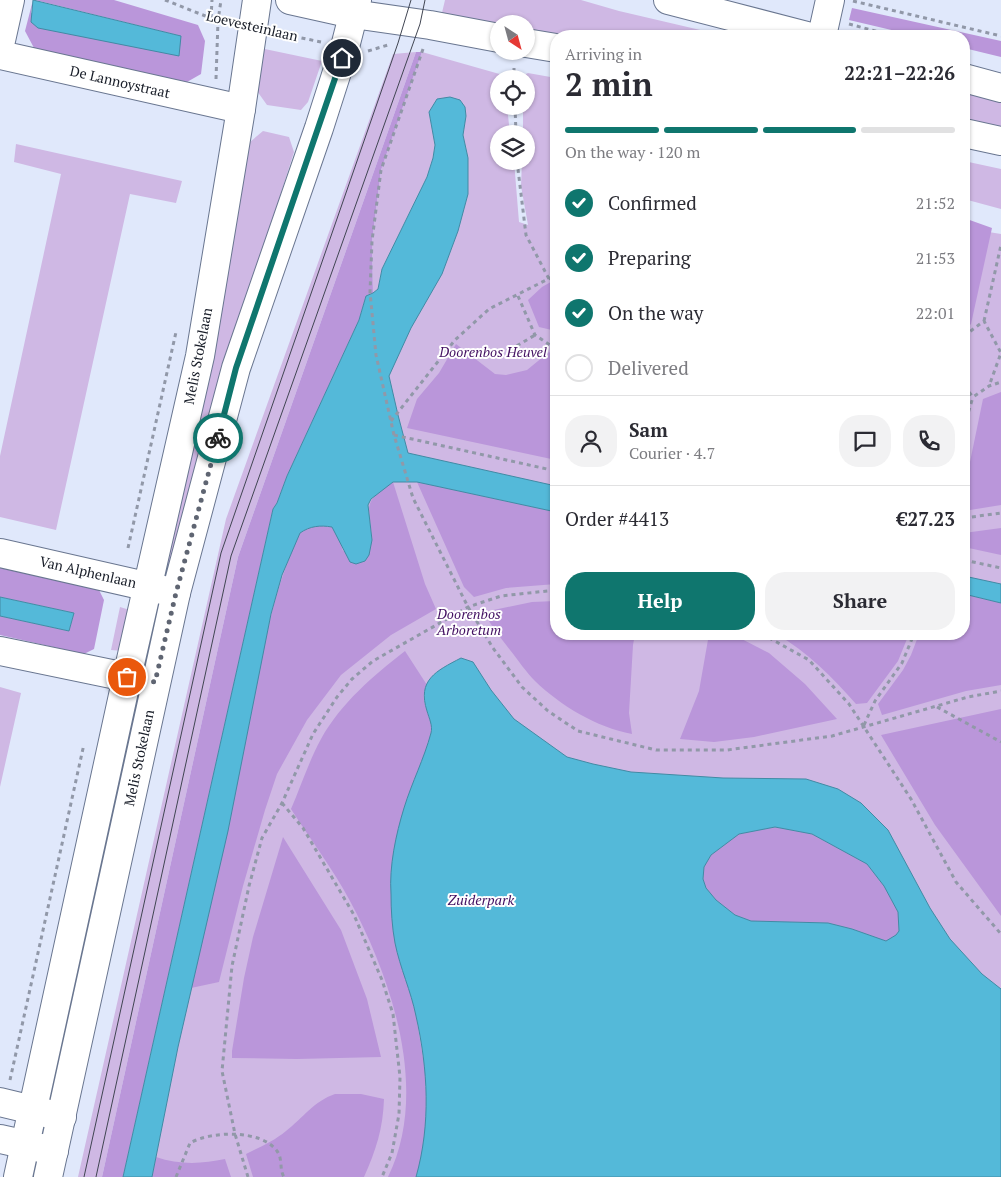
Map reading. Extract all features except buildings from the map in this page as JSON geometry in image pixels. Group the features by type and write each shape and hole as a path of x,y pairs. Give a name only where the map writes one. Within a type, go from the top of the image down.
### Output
{"street":[{"path":"0,45 10,0"},
{"name":"Melis Stokelaan","path":"18,1177 13,1142 33,1110 127,677 200,356 228,106 252,27 257,0"},
{"path":"290,0 355,7 430,25 490,36"},
{"path":"668,0 784,30"},
{"path":"823,30 830,0"},
{"name":"Melis Stokelaan","path":"48,1177 176,593 236,368 319,128 362,52 355,7"},
{"path":"535,44 550,47"},
{"name":"De Lannoystraat","path":"0,55 228,106"},
{"path":"970,80 1001,88"},
{"path":"970,134 1001,141"},
{"name":"Van Alphenlaan","path":"0,553 176,593"},
{"path":"0,651 155,682"},
{"path":"0,1102 62,1117"},
{"path":"13,1142 54,1151"}],"path":[{"name":"Loevesteinlaan","path":"165,0 218,21 362,52"},
{"path":"211,18 212,0"},
{"path":"218,21 220,0"},
{"path":"850,0 1001,36"},
{"path":"430,25 426,43 381,170 372,241 370,292 376,355 394,436 413,498 468,607 493,648 522,686 548,711 578,731 656,750 727,750 832,736 968,697 1001,691"},
{"path":"391,421 455,340 490,309 549,279 526,235 519,170"},
{"path":"989,386 1000,353 984,321 1001,245"},
{"path":"518,296 536,335 550,345"},
{"path":"970,332 984,321"},
{"path":"510,350 536,335"},
{"path":"970,407 973,397 989,386 1001,382"},
{"path":"970,393 973,397"},
{"path":"394,436 550,470"},
{"path":"970,517 1001,513"},
{"path":"970,561 1001,568"},
{"path":"248,1177 235,1134 222,1071 232,966 248,886 262,838 282,803 312,734 337,697 352,679 373,661 468,607 501,596 550,591"},
{"path":"773,640 809,660 849,704 911,799 956,882 1001,934"},
{"path":"864,726 875,701 902,663 912,640"},
{"path":"937,707 1001,742"},
{"path":"282,803 303,828 354,915 382,980 392,1014 400,1076 399,1114 392,1152 382,1177"},
{"path":"176,1177 190,1143 199,1138 235,1134 267,1141 278,1152 281,1160 280,1169 284,1177"}],"green space":[{"path":"445,0 581,0 700,30 550,30 550,35 535,32 535,15 490,15 490,25 441,17"},
{"path":"260,48 322,61 308,102 301,110 267,105 257,91"},
{"path":"416,52 238,557 102,1177 78,1177 226,519 393,54"},
{"name":"Zuiderpark","path":"422,52 490,71 490,115 508,115 509,125 490,125 490,170 515,170 519,222 528,225 521,186 522,170 535,170 535,125 523,125 523,115 535,115 535,74 550,77 550,640 970,640 970,229 1001,234 1001,1177 135,1177 278,541 464,209 468,194 468,158 463,135 466,116 429,112 435,144 433,158 427,177 382,269 378,289 373,293 372,241 381,170"},
{"path":"970,92 1001,99 1001,134 970,126"},
{"path":"263,131 289,137 294,152 198,454 171,572 158,570 250,142"},
{"path":"16,144 182,181 176,203 130,194 56,530 0,517 0,456 61,174 14,162"},
{"path":"970,162 1001,169 1001,209 970,201"},
{"path":"120,607 133,611 123,651 111,650"},
{"path":"0,687 21,693 0,787"},
{"path":"134,694 140,695 53,1094 47,1105"}],"shaded area":[{"path":"33,0 31,13 181,36 35,0 114,0 198,25 205,41 201,74 187,82 34,48 25,31"},
{"path":"852,8 951,30 892,30 849,20"},
{"path":"970,34 1001,41 1001,57 970,49"},
{"path":"416,52 422,52 381,170 372,241 373,293 366,296 359,320 273,509 123,1177 102,1177 238,557"},
{"path":"970,220 992,228 970,325"},
{"path":"550,282 550,330 539,327 528,300"},
{"path":"456,344 495,374 506,375 527,370 549,352 550,459 407,428 417,399 439,373"},
{"path":"1001,392 1001,505 970,510 970,462 983,399"},
{"path":"393,482 425,584 436,609 391,635 341,675 307,720 277,774 243,886 219,982 191,988 232,808 272,611 289,559 300,533 315,527 332,527 339,538 343,551 372,540 369,506 376,495"},
{"path":"417,482 550,511 550,584 506,588 474,597 464,587"},
{"path":"1001,528 1001,555 970,548 970,532"},
{"path":"0,568 99,590 104,600 94,649 84,654 0,635 0,616 69,631 74,613 0,597"},
{"path":"970,595 1001,603 1001,685 966,691 882,715 878,704 903,670 917,640 970,640"},
{"path":"550,601 550,640 634,640 629,713 632,734 592,721 568,707 545,690 525,670 496,632 484,612 532,602"},
{"path":"708,640 744,640 769,653 805,684 837,719 754,737 714,742 680,739 699,691"},
{"path":"786,640 907,640 898,661 867,703 856,704 819,666"},
{"path":"405,651 427,685 424,701 432,728 426,751 416,1015 425,1070 427,1118 421,1159 416,1177 388,1177 400,1144 406,1109 406,1073 401,1036 392,1000 380,965 350,901 291,809 313,756 329,726 358,691"},
{"path":"1001,709 1001,916 935,825 881,735"},
{"path":"775,827 812,834 867,864 884,886 898,912 899,931 896,935 886,941 828,923 751,921 735,915 716,900 706,888 703,879 704,867 711,855 739,834"},
{"path":"283,837 341,930 367,999 381,1057 232,1058 244,978 253,937"},
{"path":"335,1094 361,1094 384,1099 378,1139 364,1177 253,1177 246,1154 277,1138 315,1105"},
{"path":"156,1157 190,1163 225,1159 231,1177 152,1177"}],"water":[{"path":"33,0 181,36 179,56 38,28 31,22"},
{"path":"450,97 460,100 465,107 466,116 463,135 468,158 468,194 458,231 442,274 411,328 389,376 408,453 550,485 550,511 417,482 393,482 371,499 368,505 372,540 369,555 365,561 356,564 350,562 332,527 315,527 300,533 282,575 271,614 228,831 178,1047 152,1177 123,1177 273,509 359,320 366,296 378,289 382,269 427,177 435,145 429,112 437,99"},
{"path":"970,577 1001,584 1001,603 970,595"},
{"path":"0,597 74,613 69,631 0,616"},
{"path":"461,658 473,662 491,690 514,719 567,757 631,772 723,778 806,779 838,789 861,803 888,830 930,908 950,939 982,974 1001,989 1001,1177 416,1177 421,1157 426,1117 425,1076 416,1016 394,937 391,912 391,872 401,818 431,733 425,700 427,684 437,672","holes":["775,827 812,834 867,864 884,886 898,912 899,931 896,935 886,941 828,923 751,921 735,915 716,900 706,888 703,879 704,867 711,855 739,834"]}],"tram line":[{"path":"84,1177 221,553 398,43 411,0"},
{"path":"96,1177 231,556 420,24 425,0"}],"way so far":[{"path":"127,677 155,682 176,593 218,438"}],"route":[{"path":"218,438 236,368 342,58"}],"park label":[{"name":"Doorenbos Heuvel","path":"493,352"},
{"name":"Doorenbos Arboretum","path":"469,622"}]}
